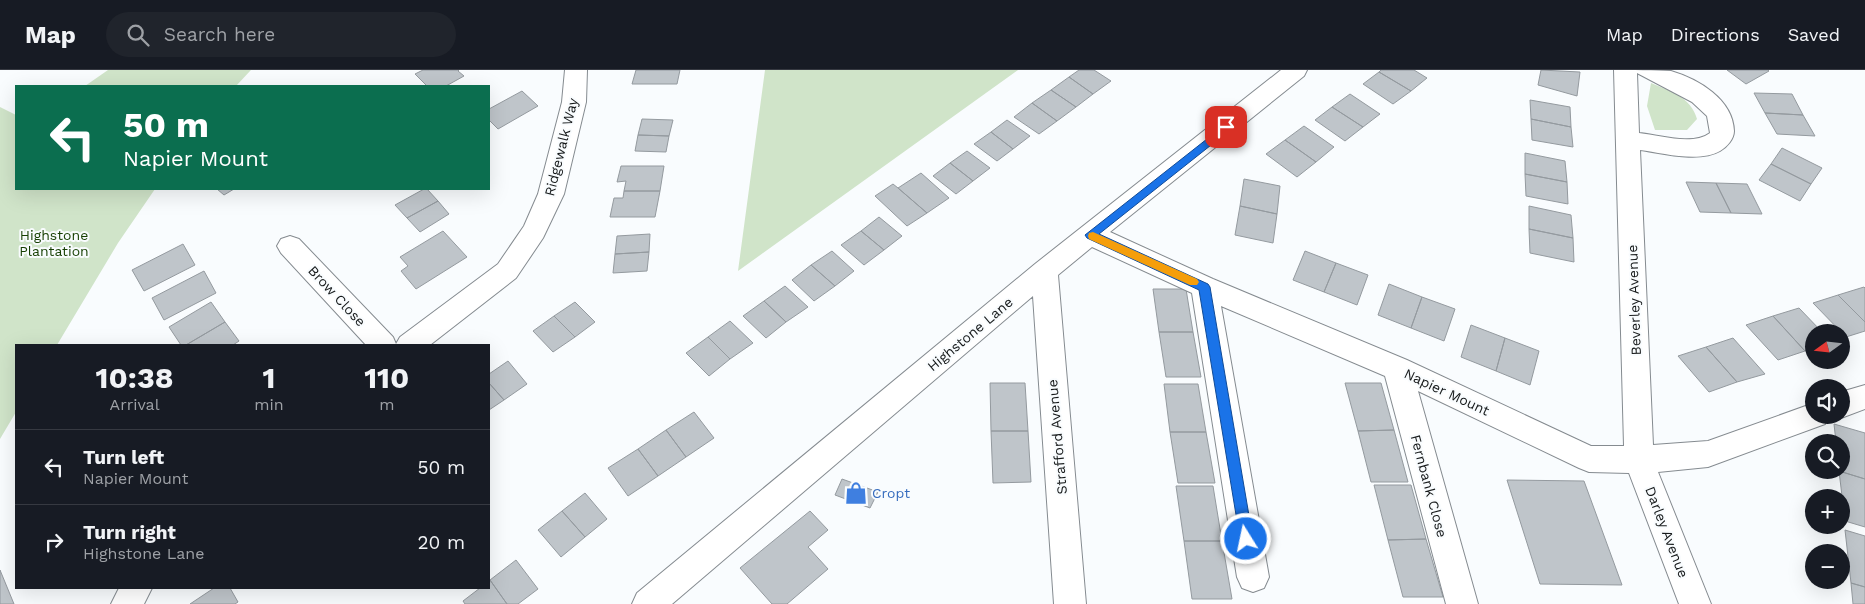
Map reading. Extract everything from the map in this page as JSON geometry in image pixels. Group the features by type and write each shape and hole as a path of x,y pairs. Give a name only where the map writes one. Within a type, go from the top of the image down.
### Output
{"street":[{"name":"Ridgewalk Way","path":"411,344 507,271 534,231 554,184 574,102 576,70"},
{"name":"Highstone Lane","path":"648,604 1044,271 1296,70"},
{"name":"Beverley Avenue","path":"1626,70 1639,460"},
{"path":"1628,140 1688,148 1711,145 1722,136 1721,119 1705,98 1679,84 1646,70"},
{"name":"Napier Mount","path":"1091,235 1204,287 1397,368 1589,459 1639,460 1708,454 1805,419"},
{"name":"Brow Close","path":"290,246 382,344"},
{"name":"Strafford Avenue","path":"1044,271 1070,604"},
{"path":"1204,287 1253,577"},
{"name":"Fernbank Close","path":"1397,368 1462,604"},
{"path":"1850,402 1865,397"},
{"name":"Darley Avenue","path":"1639,460 1695,604"},
{"path":"127,604 135,589"}],"green space":[{"path":"108,70 251,70 237,85 86,85"},
{"path":"765,70 1018,70 738,271"},
{"path":"1651,83 1679,96 1690,105 1697,119 1687,130 1655,130 1647,106"},
{"name":"Highstone Plantation","path":"0,107 15,114 15,190 154,190 118,243 58,344 15,344 15,414 0,439"}],"building":[{"path":"423,70 459,70 464,76 448,85 426,85 415,74"},
{"path":"636,70 680,70 677,84 632,84"},
{"path":"1079,70 1094,70 1111,81 1093,94 1069,77"},
{"path":"1381,70 1414,70 1427,78 1411,91 1379,72"},
{"path":"1541,70 1580,72 1577,96 1538,85"},
{"path":"1727,70 1768,70 1769,71 1746,84"},
{"path":"1379,72 1411,91 1393,104 1363,84"},
{"path":"1069,77 1093,94 1076,107 1051,90"},
{"path":"1051,90 1076,107 1057,121 1032,103"},
{"path":"522,91 538,106 498,129 490,121 490,108"},
{"path":"1754,93 1792,94 1803,115 1765,113"},
{"path":"1350,94 1380,114 1363,127 1332,107"},
{"path":"1530,100 1570,107 1571,127 1531,119"},
{"path":"1032,103 1057,121 1039,134 1014,117"},
{"path":"1332,107 1363,127 1345,141 1315,120"},
{"path":"1765,113 1803,115 1815,136 1777,134"},
{"path":"642,119 673,120 669,136 638,135"},
{"path":"1531,119 1571,127 1573,147 1532,140"},
{"path":"1007,120 1030,136 1013,149 991,132"},
{"path":"1304,126 1334,147 1316,162 1285,140"},
{"path":"991,132 1013,149 997,161 974,144"},
{"path":"638,135 669,136 666,152 635,151"},
{"path":"1285,140 1316,162 1297,177 1266,154"},
{"path":"1782,148 1822,168 1811,184 1771,164"},
{"path":"967,151 990,168 973,181 950,163"},
{"path":"1525,153 1565,161 1567,182 1525,174"},
{"path":"950,163 973,181 956,194 933,176"},
{"path":"1771,164 1811,184 1800,201 1759,180"},
{"path":"621,166 664,166 660,191 624,191 626,181 617,182"},
{"path":"921,173 949,198 927,213 898,188"},
{"path":"1525,174 1567,182 1568,204 1526,196"},
{"path":"1244,179 1280,186 1277,214 1240,206"},
{"path":"1686,182 1716,183 1731,213 1700,212"},
{"path":"1716,183 1747,184 1762,214 1731,213"},
{"path":"893,184 927,213 907,226 875,196"},
{"path":"218,190 232,190 224,195"},
{"path":"422,190 428,190 438,201 407,218 395,205"},
{"path":"624,191 660,191 655,217 610,217 614,198 623,198"},
{"path":"438,201 449,214 420,232 407,218"},
{"path":"1240,206 1277,214 1273,243 1235,235"},
{"path":"1529,206 1571,215 1573,238 1529,229"},
{"path":"879,217 902,236 884,250 861,231"},
{"path":"1529,229 1573,238 1574,262 1530,253"},
{"path":"443,231 467,257 416,289 401,271 408,266 400,257"},
{"path":"861,231 884,250 864,265 841,245"},
{"path":"650,234 649,252 615,254 617,236"},
{"path":"183,244 195,265 144,291 132,270"},
{"path":"832,251 854,271 835,286 811,265"},
{"path":"1305,251 1336,263 1324,292 1293,280"},
{"path":"649,252 647,271 613,273 615,254"},
{"path":"1336,263 1368,275 1357,305 1324,292"},
{"path":"811,265 835,286 814,301 792,280"},
{"path":"204,271 216,293 164,320 152,298"},
{"path":"1389,284 1422,297 1411,328 1378,315"},
{"path":"785,286 808,307 786,322 764,301"},
{"path":"1865,288 1865,322 1838,295"},
{"path":"1153,289 1186,289 1193,332 1159,332"},
{"path":"1838,295 1865,322 1865,331 1850,336 1850,324 1833,324 1813,303"},
{"path":"1422,297 1455,309 1444,341 1411,328"},
{"path":"764,301 786,322 766,338 743,316"},
{"path":"211,302 225,322 188,344 180,344 169,327"},
{"path":"575,302 595,322 575,337 554,316"},
{"path":"1799,308 1814,324 1805,324 1805,351 1773,316"},
{"path":"554,316 575,337 553,352 533,331"},
{"path":"1773,316 1805,351 1778,360 1746,325"},
{"path":"730,321 753,343 730,359 708,337"},
{"path":"225,322 239,341 234,344 188,344"},
{"path":"1471,325 1505,338 1496,371 1461,357"},
{"path":"1159,332 1193,332 1201,377 1166,377"},
{"path":"708,337 730,359 709,376 686,353"},
{"path":"1505,338 1539,351 1530,385 1496,371"},
{"path":"1733,338 1765,374 1737,382 1706,347"},
{"path":"1706,347 1737,382 1709,392 1678,356"},
{"path":"508,361 527,384 504,400 490,384 490,373"},
{"path":"990,383 1025,383 1028,431 991,431"},
{"path":"1345,383 1381,383 1394,430 1358,431"},
{"path":"490,384 504,400 490,409"},
{"path":"1164,384 1198,384 1206,432 1170,432"},
{"path":"694,412 714,438 686,457 666,430"},
{"path":"1834,424 1865,433 1865,479 1850,474 1850,434 1835,434"},
{"path":"666,430 686,457 658,476 638,449"},
{"path":"1394,430 1408,482 1371,482 1358,431"},
{"path":"991,431 1028,431 1031,482 993,483"},
{"path":"1170,432 1206,432 1215,483 1178,483"},
{"path":"638,449 658,476 628,496 608,468"},
{"path":"1850,474 1865,479 1865,527 1850,522 1850,489 1841,489 1840,479 1850,479"},
{"name":"Cropt","path":"842,479 878,492 870,508 835,495"},
{"path":"1507,480 1584,481 1622,585 1540,584"},
{"path":"1374,485 1411,485 1426,539 1388,540"},
{"path":"1176,486 1213,486 1222,541 1184,541"},
{"path":"585,493 607,519 585,537 562,511"},
{"path":"562,511 585,537 561,557 538,530"},
{"path":"810,511 828,530 808,547 828,569 787,604 772,604 740,568"},
{"path":"1850,532 1865,536 1865,587 1851,583 1850,544 1847,544 1845,534 1850,534"},
{"path":"1426,539 1443,597 1403,597 1388,540"},
{"path":"1184,541 1222,541 1232,599 1192,599"},
{"path":"516,560 538,589 518,604 507,604 490,580"},
{"path":"0,570 14,604 0,604"},
{"path":"490,580 507,604 465,604 463,601 479,589 490,589"},
{"path":"1851,583 1865,587 1865,604 1853,604"},
{"path":"212,589 231,589 238,602 235,604 190,604"}],"slow traffic":[{"path":"1093,236 1193,282"}],"place":[{"name":"Cropt","path":"856,493"}],"route":[{"path":"1226,127 1091,235 1204,287 1246,539"}]}
